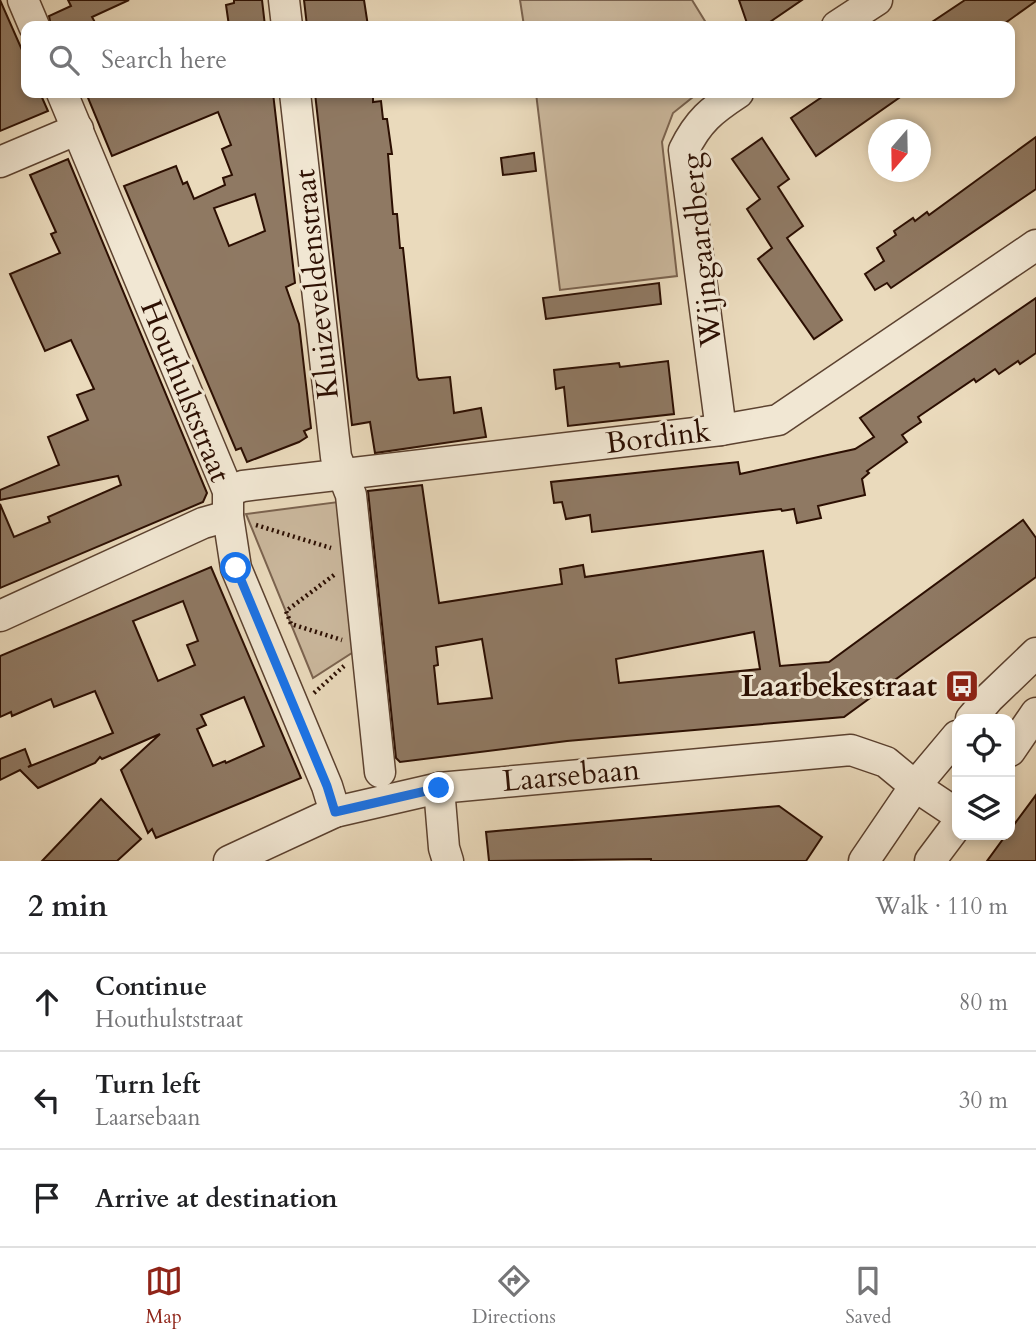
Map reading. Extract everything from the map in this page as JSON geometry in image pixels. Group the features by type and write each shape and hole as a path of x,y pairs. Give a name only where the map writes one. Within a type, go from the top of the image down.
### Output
{"street":[{"path":"23,0 32,21"},
{"path":"284,0 286,21"},
{"path":"845,21 877,0"},
{"name":"Houthulststraat","path":"64,98 228,504 236,568 327,786 335,812"},
{"name":"Kluizeveldenstraat","path":"296,98 336,457 343,475"},
{"name":"Wijngaardberg","path":"721,430 684,150 693,131 709,112 730,98"},
{"path":"0,162 78,129"},
{"name":"Bordink","path":"0,616 203,523 228,504 243,486 721,430 778,419 1036,245"},
{"path":"343,475 351,495 380,772"},
{"path":"975,714 1036,653"},
{"path":"1015,744 1036,713"},
{"path":"864,861 915,786 952,742"},
{"name":"Laarsebaan","path":"229,861 335,812 439,788 851,750 886,762 915,786 952,811"},
{"path":"439,788 447,861"},
{"path":"930,861 952,832"}],"path":[{"path":"228,504 358,556"},
{"path":"358,556 286,611 291,624 366,647"},
{"path":"295,709 366,647"}],"shaded area":[{"path":"520,0 692,0 705,21 523,21"},
{"path":"537,98 692,98 673,113 662,142 677,276 560,290"},
{"path":"338,502 358,649 313,678 246,514"}],"building":[{"path":"0,0 21,48 21,98 42,98 48,111 0,131"},
{"path":"68,0 129,0 92,17 94,21 50,21 49,16 71,6"},
{"path":"234,0 262,0 264,21 228,21 226,5 234,3"},
{"path":"304,0 364,0 367,21 306,21"},
{"path":"739,0 802,0 771,21 746,21"},
{"path":"965,0 1036,0 1008,21 934,21"},
{"path":"88,98 274,98 295,283 286,287 299,324 311,428 304,431 307,437 299,442 247,462 241,448 236,450 124,186 176,166 183,184 187,182 194,199 225,185 223,178 232,175 222,149 231,145 218,112 112,156","holes":["255,194 265,231 229,246 214,208"]},
{"path":"316,98 373,98 373,102 381,101 383,119 387,119 392,154 388,154 393,214 397,214 400,248 403,248 417,377 419,380 450,377 454,413 481,408 486,437 375,453 370,422 352,425"},
{"path":"821,98 899,98 868,119 816,156 791,118"},
{"path":"1036,137 1036,189 891,288 887,283 875,290 865,274 884,261 877,248 896,235 894,231 913,218 915,221 927,212 929,215"},
{"path":"762,138 789,179 778,187 803,226 787,238 842,320 814,339 758,259 772,248 747,209 760,199 732,159"},
{"path":"534,153 536,171 503,175 501,158"},
{"path":"68,159 207,493 203,502 0,588 0,504 14,537 50,522 48,517 121,485 118,476 0,500 0,490 59,465 48,437 88,420 77,395 94,389 71,340 45,351 10,274 60,253 51,234 56,232 30,175"},
{"path":"659,283 661,304 546,319 543,298"},
{"path":"1036,298 1036,353 999,374 995,369 976,382 974,379 918,417 921,422 902,435 907,442 867,471 869,473 862,479 865,495 818,506 821,518 797,523 794,509 781,509 592,532 590,515 566,519 562,502 554,503 551,482 738,462 740,474 855,449 874,437 860,418"},
{"path":"668,361 674,414 568,426 564,387 556,389 554,370 619,363 620,367"},
{"path":"422,485 439,603 562,584 560,569 583,565 585,577 763,551 780,666 829,662 1023,520 1036,538 1036,577 844,717 567,741 400,762 396,758 368,491","holes":["754,632 760,669 619,683 616,659","482,639 492,698 438,704 434,666 438,665 436,647"]},
{"path":"211,567 301,778 156,838 152,829 148,833 121,770 160,734 102,759 100,757 95,763 38,788 20,770 0,780 0,759 25,749 31,765 28,767 113,733 95,691 54,707 51,699 12,716 11,712 0,717 0,656","holes":["183,601 198,641 187,645 195,665 158,681 133,621","244,697 264,746 213,766 197,729 206,725 201,715"]},
{"path":"1036,795 1036,861 987,861 1002,840 1015,840 1015,823"},
{"path":"101,799 141,839 117,861 42,861"},
{"path":"779,806 822,837 806,861 489,861 486,832"}],"place":[{"name":"Laarbekestraat","path":"962,686"}],"route":[{"path":"236,568 327,786 335,812 439,788"}]}
